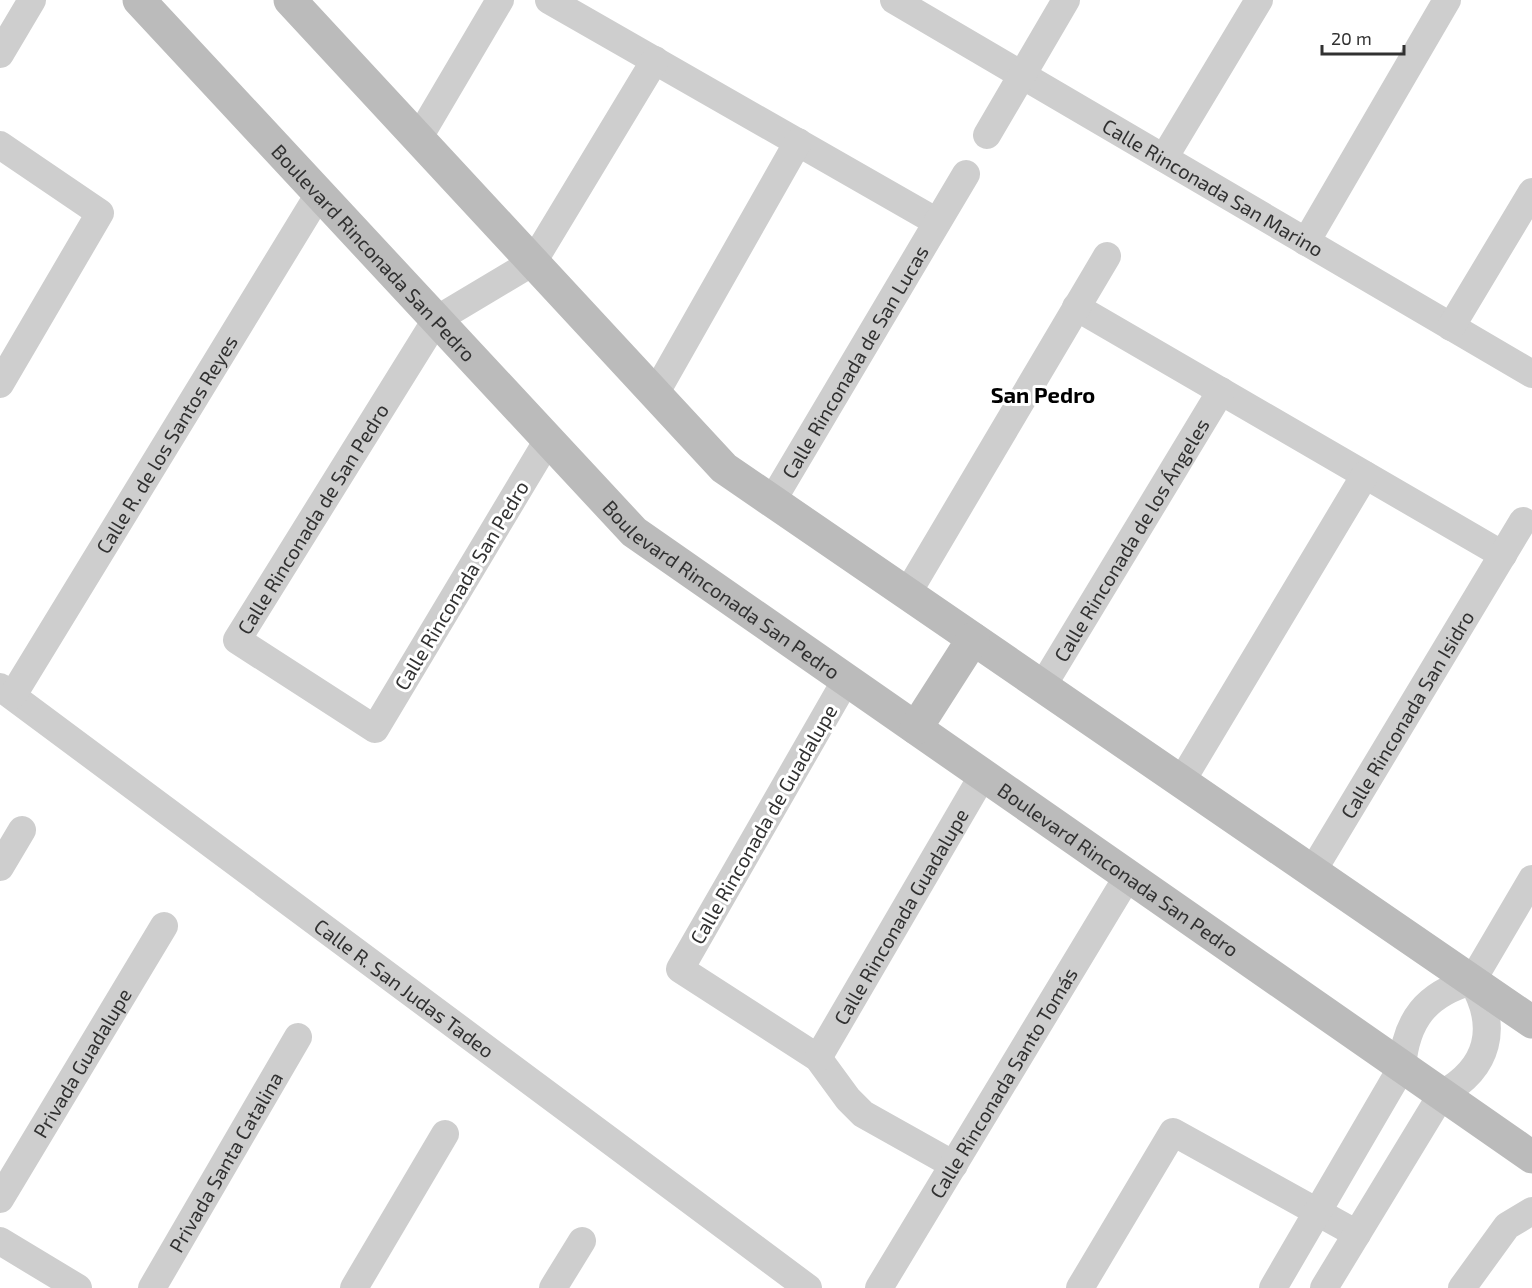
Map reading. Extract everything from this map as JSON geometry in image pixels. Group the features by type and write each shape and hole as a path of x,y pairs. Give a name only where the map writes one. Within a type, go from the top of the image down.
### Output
{"street":[{"path":"0,54 32,0"},
{"name":"Boulevard Rinconada San Pedro","path":"139,0 634,532 1532,1157"},
{"path":"290,0 724,468 1532,1022"},
{"path":"418,139 500,0"},
{"name":"Calle Rinconada de San Lucas","path":"549,0 937,222"},
{"name":"Calle Rinconada San Marino","path":"894,0 1532,374"},
{"path":"987,135 1066,0"},
{"path":"1164,158 1259,0"},
{"path":"1306,242 1448,0"},
{"path":"436,320 533,262 655,60"},
{"path":"655,394 798,142"},
{"path":"0,145 100,213 0,384"},
{"name":"Calle Rinconada de San Lucas","path":"772,501 966,174"},
{"path":"1451,327 1532,192"},
{"name":"Calle R. de los Santos Reyes","path":"7,691 319,194"},
{"path":"907,594 1107,256"},
{"path":"1076,308 1503,555"},
{"name":"Calle Rinconada de San Pedro","path":"375,729 237,640 436,320"},
{"name":"Calle Rinconada de los Ángeles","path":"1042,687 1221,391"},
{"name":"Calle Rinconada San Pedro","path":"375,729 548,440"},
{"path":"1181,782 1365,475"},
{"name":"Calle Rinconada San Isidro","path":"1312,872 1523,521"},
{"path":"916,728 973,639"},
{"name":"Calle Rinconada de Guadalupe","path":"819,1058 680,969 846,680"},
{"name":"Calle R. San Judas Tadeo","path":"7,691 808,1288"},
{"name":"Calle Rinconada Guadalupe","path":"819,1058 983,775"},
{"path":"0,867 22,830"},
{"name":"Calle Rinconada Santo Tomás","path":"879,1288 1128,876"},
{"path":"1273,1288 1402,1067 1404,1046 1410,1027 1421,1010 1436,997 1453,987 1472,981 1532,879"},
{"name":"Privada Guadalupe","path":"0,1199 164,926"},
{"path":"1324,1288 1442,1095 1466,1078 1482,1054 1487,1036 1487,1016 1482,998 1472,981"},
{"name":"Privada Santa Catalina","path":"152,1288 298,1037"},
{"path":"819,1058 848,1099 863,1114 898,1131 954,1165"},
{"path":"1080,1288 1173,1132 1357,1234"},
{"path":"354,1288 445,1134"},
{"path":"1462,1288 1507,1226 1532,1211"},
{"path":"0,1241 78,1288"},
{"path":"553,1288 582,1241"}],"district":[{"name":"San Pedro","path":"1043,394"}]}
